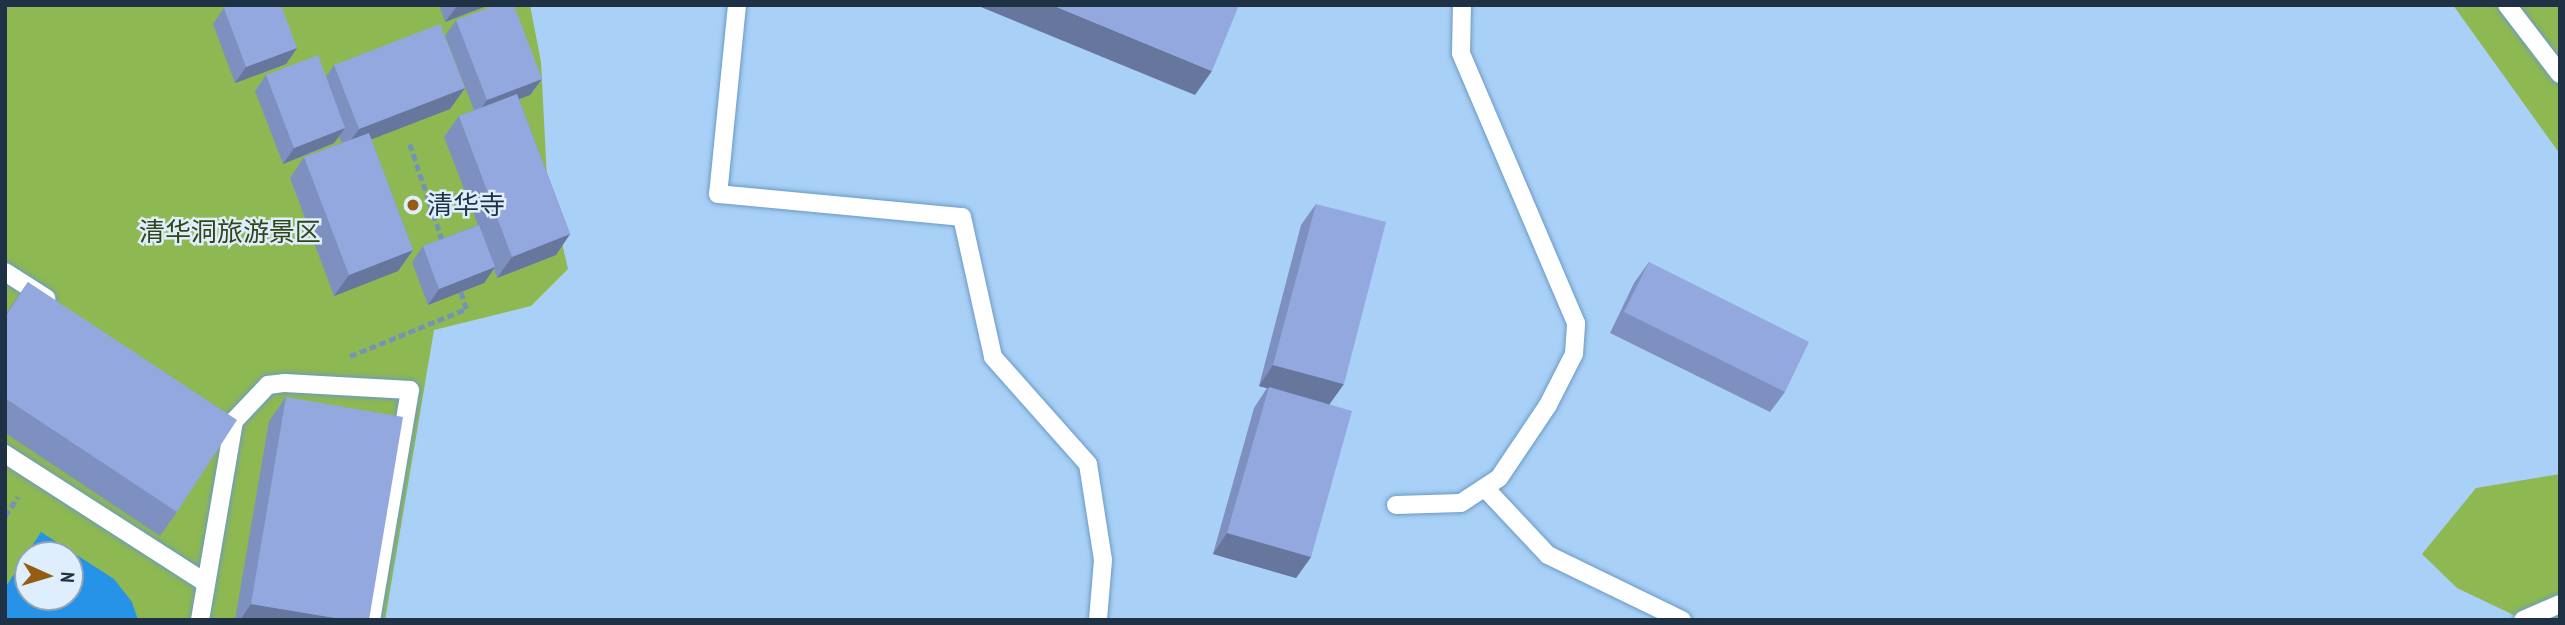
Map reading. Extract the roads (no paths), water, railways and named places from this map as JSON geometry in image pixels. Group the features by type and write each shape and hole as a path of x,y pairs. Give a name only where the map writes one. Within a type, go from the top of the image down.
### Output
{"lane":[{"path":"737,5 718,194 962,217 993,358 1088,464 1102,559 1098,620"},
{"path":"1396,505 1461,503 1499,478 1548,405 1574,354 1576,323 1461,53 1462,5"},
{"path":"2507,5 2529,28 2560,74"},
{"path":"5,272 62,309"},
{"path":"200,620 228,417 268,385 410,390 371,620"},
{"path":"5,454 206,583"},
{"path":"1485,488 1548,555 1682,620"},
{"path":"2523,620 2560,604"}],"water":[{"path":"41,532 55,541 35,541"},
{"path":"84,560 114,579 132,602 138,620 5,620 5,588 14,574 14,611 84,611"}],"place":[{"name":"清华寺","path":"413,205"}],"park label":[{"name":"清华洞旅游景区","path":"230,232"}]}
